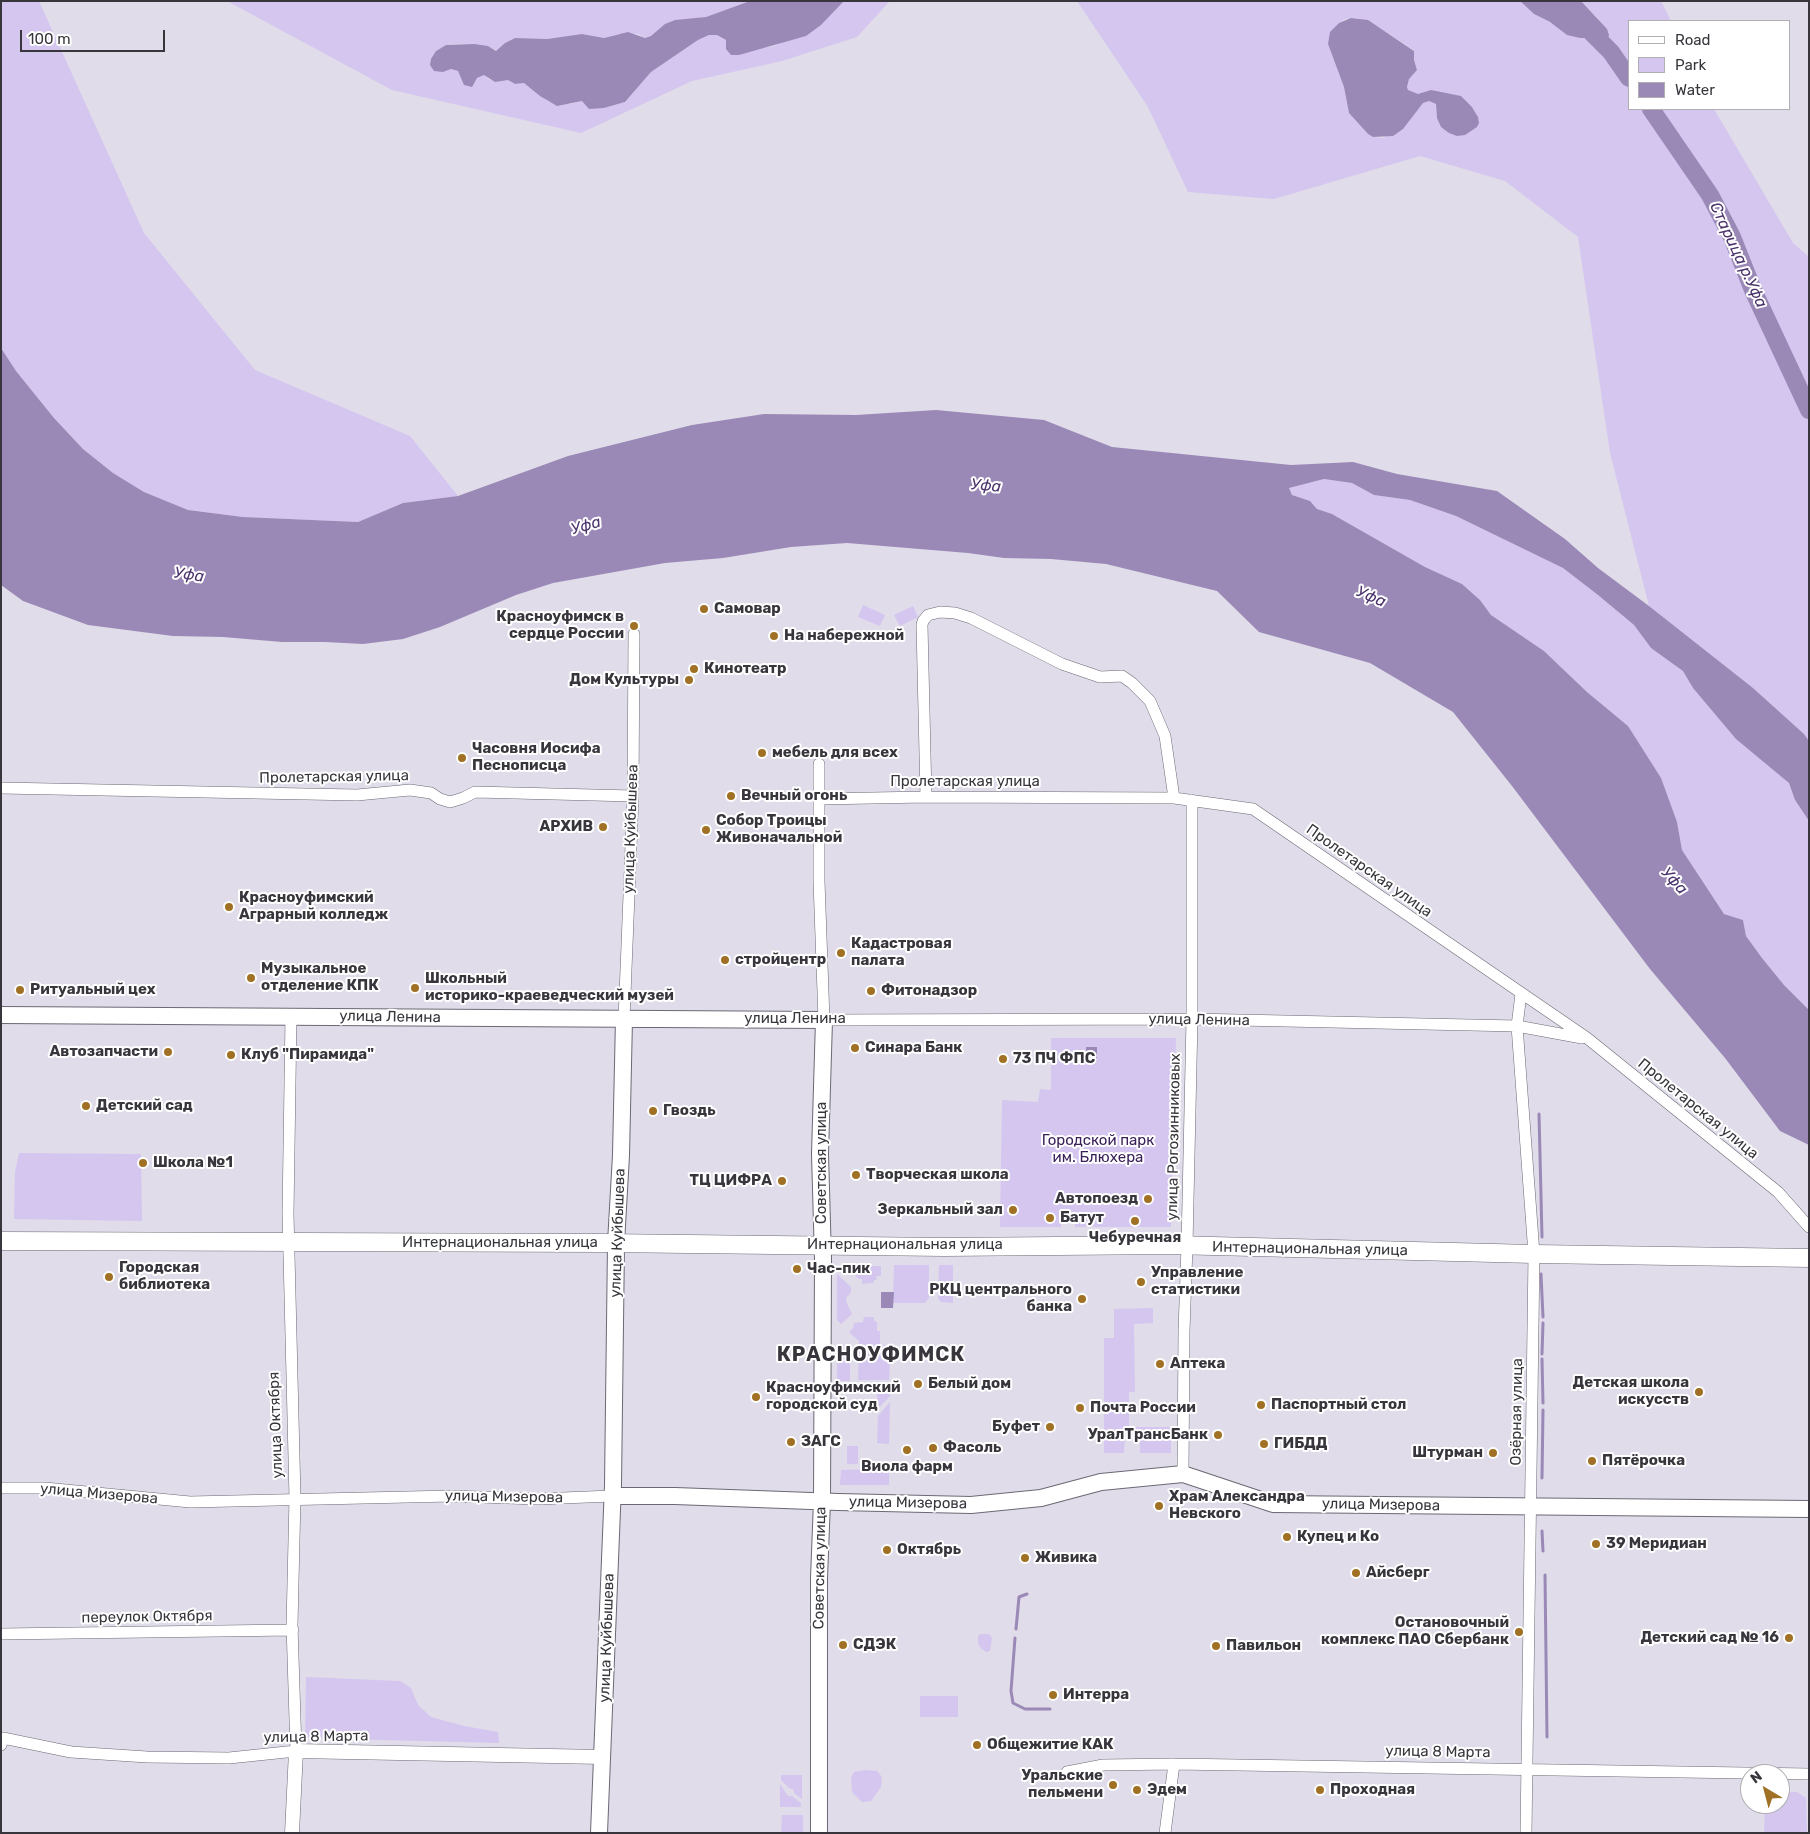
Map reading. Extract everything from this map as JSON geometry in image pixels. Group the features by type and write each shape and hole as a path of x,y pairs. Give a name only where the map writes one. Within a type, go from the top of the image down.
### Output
{"main road":[{"name":"улица Ленина","path":"1,1014 824,1020"},
{"name":"улица Куйбышева","path":"599,1833 604,1745 612,1496 616,1243 621,1156 624,1019"},
{"name":"Советская улица","path":"819,1833 819,1571 822,1501 820,1154 824,1020"},
{"name":"Интернациональная улица","path":"1,1241 1187,1246 1809,1258"},
{"name":"улица Мизерова","path":"612,1496 676,1496 972,1505 1041,1498 1101,1482 1183,1474 1274,1504 1809,1509"}],"street":[{"path":"926,796 922,625 926,618 940,612 962,615 1062,664 1100,677 1122,676 1132,683 1150,701 1165,736 1174,798"},
{"name":"улица Куйбышева","path":"624,1019 633,796 634,634"},
{"name":"Советская улица","path":"818,764 819,881 824,1020"},
{"name":"Пролетарская улица","path":"1,788 357,795 410,790 431,793 440,799 450,802 475,792 633,796"},
{"name":"Пролетарская улица","path":"819,799 926,796 1174,798 1253,809 1586,1038 1778,1192 1809,1227"},
{"name":"улица Рогозинниковых","path":"1183,1474 1184,1331 1192,1019 1192,800"},
{"name":"Озёрная улица","path":"1521,994 1517,1026 1534,1254 1526,1833"},
{"name":"улица Октября","path":"291,1016 288,1180 290,1369 294,1498 293,1630 296,1751 292,1833"},
{"name":"улица Ленина","path":"824,1020 1192,1019 1517,1026 1586,1038"},
{"name":"улица Мизерова","path":"1,1488 45,1488 190,1502 294,1498 451,1496 538,1499 612,1496"},
{"name":"переулок Октября","path":"1,1634 293,1630"},
{"name":"улица 8 Марта","path":"2,1742 71,1752 147,1757 229,1758 296,1751 602,1757"},
{"path":"1164,1833 1174,1764"},
{"name":"улица 8 Марта","path":"1067,1772 1103,1765 1174,1764 1809,1774"}],"green space":[{"path":"1,1 39,1 144,233 255,370 410,436 458,496 403,503 358,522 243,517 188,510 144,492 113,473 83,449 54,418 16,371 1,348"},
{"path":"227,1 750,1 706,17 693,19 658,31 645,38 638,34 618,34 604,38 582,34 547,39 515,38 505,43 497,51 488,46 458,44 446,45 436,51 443,72 451,69 477,78 484,75 490,80 508,80 515,84 524,83 549,102 570,104 582,101 586,104 604,108 625,102 651,72 698,40 709,35 717,35 726,40 726,49 739,55 752,50 775,46 834,11 844,1 890,1 857,37 782,61 692,81 581,133 392,90"},
{"path":"1077,1 1520,1 1534,14 1580,38 1593,38 1599,20 1581,1 1661,1 1670,20 1628,20 1628,110 1715,110 1793,243 1809,257 1809,741 1804,734 1753,688 1649,606 1610,453 1578,237 1505,181 1420,156 1274,199 1188,192 1148,107","holes":["1357,18 1377,26 1414,50 1417,70 1409,78 1408,90 1412,93 1472,107 1478,117 1437,118 1436,104 1429,101 1423,103 1384,138 1373,137 1349,113 1344,87 1328,44 1339,23 1345,19"]},
{"path":"1324,479 1352,483 1374,495 1410,500 1456,516 1563,568 1634,625 1651,648 1684,671 1693,688 1715,713 1789,783 1795,800 1809,821 1809,1010 1784,985 1762,958 1746,936 1743,920 1724,914 1682,850 1677,822 1628,726 1587,692 1544,651 1491,615 1480,600 1462,584 1425,567 1332,514 1317,509 1310,501 1292,495 1289,488"},
{"path":"863,605 885,615 880,626 858,617"},
{"path":"913,606 918,617 900,626 894,615"},
{"name":"Городской парк им. Блюхера","path":"1051,1038 1176,1038 1171,1227 1075,1227 1075,1222 1061,1222 1061,1227 1000,1227 1002,1100 1038,1102 1040,1089 1051,1090"},
{"path":"19,1153 141,1154 142,1221 14,1219 15,1172"},
{"path":"894,1265 929,1265 929,1298 925,1303 893,1303"},
{"path":"939,1265 953,1265 953,1303 941,1302 938,1298"},
{"path":"852,1266 881,1266 881,1276 876,1276 877,1280 874,1280 874,1283 862,1284 862,1279 859,1279 849,1269"},
{"path":"837,1274 851,1287 851,1292 846,1301 852,1314 841,1324 837,1320"},
{"path":"1153,1308 1153,1323 1134,1324 1135,1392 1129,1392 1129,1427 1171,1427 1171,1453 1140,1453 1140,1434 1125,1434 1124,1453 1104,1453 1104,1338 1114,1338 1114,1309"},
{"path":"864,1317 874,1317 874,1321 877,1322 877,1331 880,1331 880,1345 891,1345 889,1380 858,1380 859,1341 849,1332 853,1328 854,1323 863,1322"},
{"path":"837,1345 850,1345 850,1381 837,1381"},
{"path":"891,1386 890,1396 877,1410 877,1387"},
{"path":"890,1402 889,1444 877,1443 878,1416"},
{"path":"847,1446 858,1446 858,1464 847,1464"},
{"path":"889,1469 889,1485 840,1485 841,1470"},
{"path":"980,1634 989,1634 992,1638 990,1651 986,1652 978,1644 978,1636"},
{"path":"306,1677 400,1681 411,1688 418,1705 431,1717 464,1726 498,1732 499,1743 305,1738"},
{"path":"920,1696 958,1696 958,1717 920,1717"},
{"path":"865,1770 877,1771 882,1777 881,1787 871,1801 862,1802 852,1792 851,1777 854,1772"},
{"path":"781,1775 802,1775 802,1799 781,1780"},
{"path":"780,1784 788,1796 792,1796 801,1803 801,1807 780,1807"},
{"path":"1790,1792 1797,1792 1806,1798 1807,1833 1764,1833 1765,1814 1790,1814"},
{"path":"782,1815 803,1815 803,1833 781,1833"}],"water":[{"path":"750,1 844,1 821,25 806,36 739,55 731,55 726,49 726,40 717,35 709,35 698,40 651,72 625,102 604,108 589,109 582,101 557,106 540,96 524,83 515,84 508,80 495,82 484,75 477,78 472,87 464,85 458,71 451,69 443,72 434,71 430,65 436,51 446,45 474,44 488,46 496,51 505,43 515,38 547,39 582,34 604,38 628,32 645,38 651,36 665,24 675,20 706,17"},
{"path":"1520,1 1581,1 1607,29 1609,35 1607,41 1602,43 1592,38 1567,35 1550,22 1534,14"},
{"path":"1351,18 1368,20 1414,51 1417,70 1409,79 1408,90 1418,94 1431,90 1461,96 1472,107 1478,117 1479,123 1477,127 1465,135 1457,136 1449,133 1441,127 1437,118 1436,104 1429,101 1423,103 1403,129 1393,136 1373,137 1368,134 1349,113 1344,87 1328,44 1330,32 1339,23"},
{"name":"Уфа","path":"1,348 16,371 54,418 83,449 113,473 144,492 188,510 243,517 358,522 403,503 458,496 568,456 692,425 764,414 856,415 936,410 1044,420 1112,447 1291,465 1353,462 1397,474 1497,491 1565,539 1598,568 1753,688 1804,734 1809,741 1809,821 1795,800 1789,783 1736,739 1693,688 1683,671 1651,648 1634,625 1563,568 1456,516 1410,500 1374,495 1352,483 1324,479 1289,488 1292,495 1310,501 1317,509 1332,514 1425,567 1462,584 1480,600 1491,615 1544,651 1587,692 1628,726 1661,778 1677,822 1682,850 1724,914 1743,920 1746,936 1762,958 1784,985 1809,1010 1809,1145 1780,1131 1725,1058 1650,969 1512,786 1453,712 1370,663 1259,632 1217,591 1106,564 1051,559 1004,558 968,553 847,543 791,547 723,558 665,563 553,583 516,595 440,627 403,639 363,644 173,636 88,625 23,601 1,585"},
{"path":"1086,1047 1097,1047 1097,1061 1086,1061"},
{"path":"881,1292 894,1292 893,1308 881,1308"}],"waterway":[{"name":"Старица р.Уфа","path":"1560,1 1611,52 1628,77"},
{"name":"Старица р.Уфа","path":"1652,110 1710,195 1732,237 1753,290 1809,410"},
{"path":"1539,1114 1542,1237"},
{"path":"1541,1274 1543,1317"},
{"path":"1542,1354 1543,1323"},
{"path":"1542,1359 1543,1403"},
{"path":"1542,1478 1543,1410"},
{"path":"1542,1531 1543,1551"},
{"path":"1545,1575 1547,1737"},
{"path":"1016,1629 1019,1597 1027,1594"},
{"path":"1015,1638 1011,1691 1013,1703 1025,1709 1050,1709"}],"place":[{"name":"Самовар","path":"704,609"},
{"name":"Красноуфимск в сердце России","path":"634,626"},
{"name":"На набережной","path":"774,636"},
{"name":"Кинотеатр","path":"694,669"},
{"name":"Дом Культуры","path":"689,680"},
{"name":"мебель для всех","path":"762,753"},
{"name":"Часовня Иосифа Песнописца","path":"462,758"},
{"name":"Вечный огонь","path":"731,796"},
{"name":"АРХИВ","path":"603,827"},
{"name":"Собор Троицы Живоначальной","path":"706,830"},
{"name":"Красноуфимский Аграрный колледж","path":"229,907"},
{"name":"Кадастровая палата","path":"841,953"},
{"name":"стройцентр","path":"725,960"},
{"name":"Музыкальное отделение КПК","path":"251,978"},
{"name":"Школьный историко-краеведческий музей","path":"415,988"},
{"name":"Ритуальный цех","path":"20,990"},
{"name":"Фитонадзор","path":"871,991"},
{"name":"Синара Банк","path":"855,1048"},
{"name":"Автозапчасти","path":"168,1052"},
{"name":"Клуб \"Пирамида\"","path":"231,1055"},
{"name":"73 ПЧ ФПС","path":"1003,1059"},
{"name":"Детский сад","path":"86,1106"},
{"name":"Гвоздь","path":"653,1111"},
{"name":"Школа №1","path":"143,1163"},
{"name":"Творческая школа","path":"856,1175"},
{"name":"ТЦ ЦИФРА","path":"782,1181"},
{"name":"Автопоезд","path":"1148,1199"},
{"name":"Зеркальный зал","path":"1013,1210"},
{"name":"Батут","path":"1050,1218"},
{"name":"Чебуречная","path":"1135,1221"},
{"name":"Час-пик","path":"797,1269"},
{"name":"Городская библиотека","path":"109,1277"},
{"name":"Управление статистики","path":"1141,1282"},
{"name":"РКЦ центрального банка","path":"1082,1299"},
{"name":"Аптека","path":"1160,1364"},
{"name":"Белый дом","path":"918,1384"},
{"name":"Детская школа искусств","path":"1699,1392"},
{"name":"Красноуфимский городской суд","path":"756,1397"},
{"name":"Паспортный стол","path":"1261,1405"},
{"name":"Почта России","path":"1080,1408"},
{"name":"Буфет","path":"1050,1427"},
{"name":"УралТрансБанк","path":"1218,1435"},
{"name":"ЗАГС","path":"791,1442"},
{"name":"ГИБДД","path":"1264,1444"},
{"name":"Фасоль","path":"933,1448"},
{"name":"Виола фарм","path":"907,1450"},
{"name":"Штурман","path":"1493,1453"},
{"name":"Пятёрочка","path":"1592,1461"},
{"name":"Храм Александра Невского","path":"1159,1506"},
{"name":"Купец и Ко","path":"1287,1537"},
{"name":"39 Меридиан","path":"1596,1544"},
{"name":"Октябрь","path":"887,1550"},
{"name":"Живика","path":"1025,1558"},
{"name":"Айсберг","path":"1356,1573"},
{"name":"Остановочный комплекс ПАО Сбербанк","path":"1519,1632"},
{"name":"Детский сад № 16","path":"1789,1638"},
{"name":"СДЭК","path":"843,1645"},
{"name":"Павильон","path":"1216,1646"},
{"name":"Интерра","path":"1053,1695"},
{"name":"Общежитие КАК","path":"977,1745"},
{"name":"Уральские пельмени","path":"1113,1785"},
{"name":"Эдем","path":"1137,1790"},
{"name":"Проходная","path":"1320,1790"}],"district":[{"name":"КРАСНОУФИМСК","path":"871,1355"}]}
